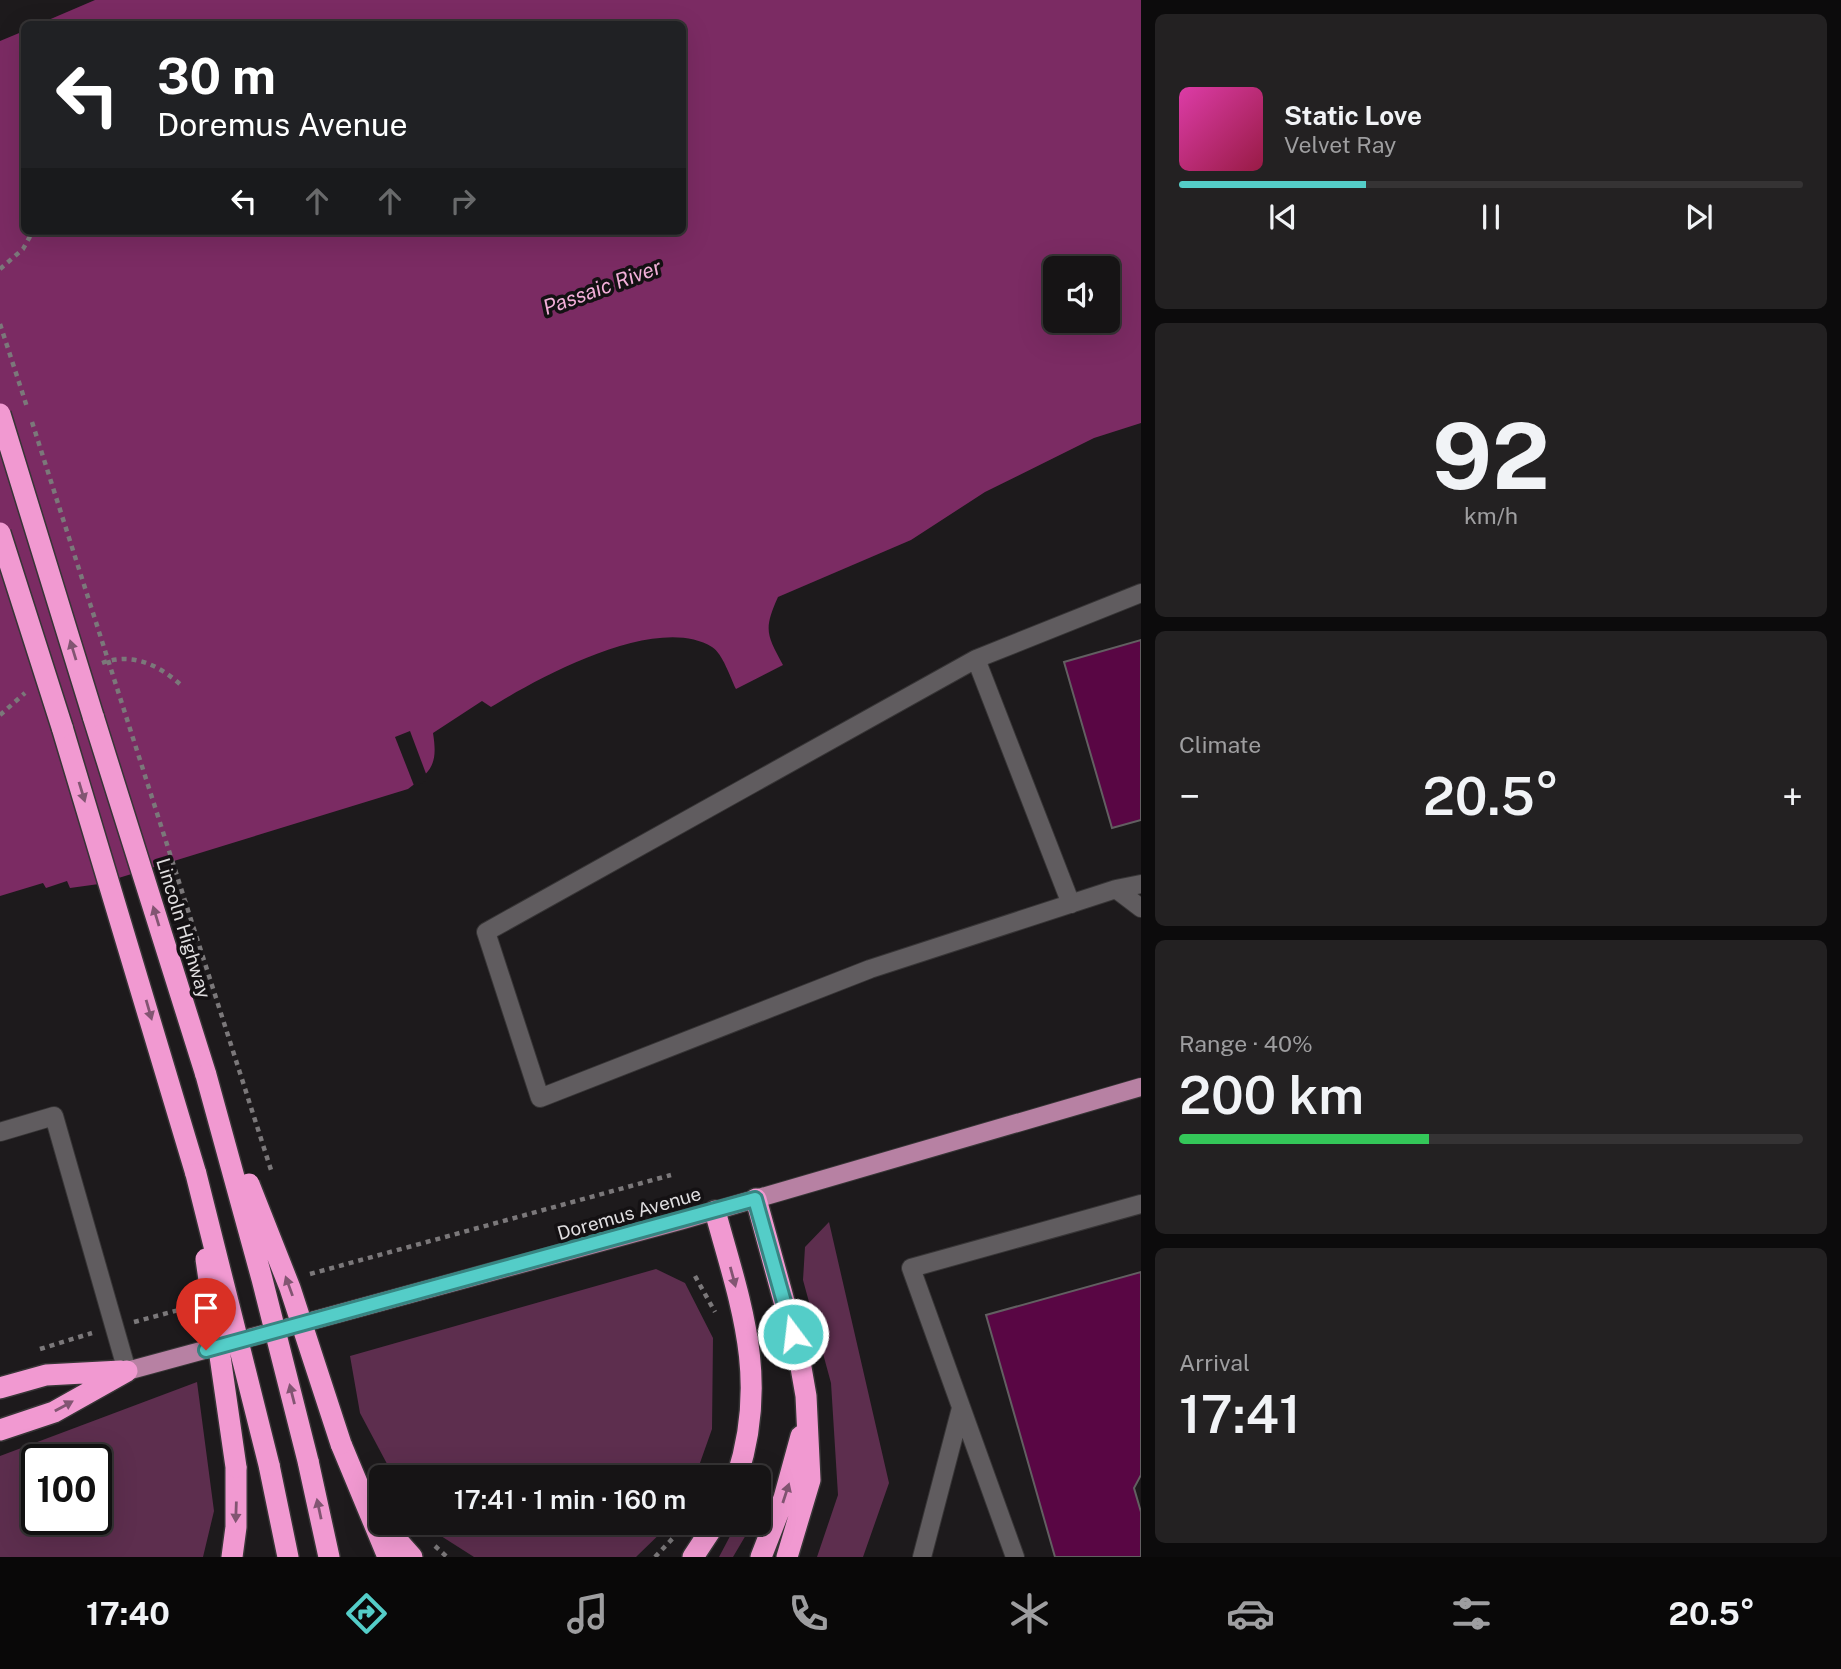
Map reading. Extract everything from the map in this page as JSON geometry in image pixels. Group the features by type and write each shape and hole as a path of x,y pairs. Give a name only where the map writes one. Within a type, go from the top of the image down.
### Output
{"highway":[{"name":"Lincoln Highway","path":"0,414 206,1074 262,1279 329,1557"},
{"path":"0,533 130,948 196,1174 288,1557"},
{"path":"206,1074 290,1288 341,1444 388,1557"},
{"path":"196,1174 236,1467 236,1527 232,1557"},
{"path":"755,1199 799,1356 806,1414 810,1480 787,1557"},
{"path":"715,1211 750,1344 750,1422 740,1465"},
{"path":"0,1388 46,1375 127,1371"},
{"path":"0,1430 54,1412 127,1371"},
{"path":"761,1557 784,1498 806,1414"},
{"path":"364,1503 412,1557"},
{"path":"693,1557 707,1535"}],"main road":[{"name":"Doremus Avenue","path":"127,1371 715,1211 1141,1087"}],"lane":[{"path":"1141,593 976,659 486,932 540,1098 870,969 1141,884"},
{"path":"976,659 1071,904"},
{"path":"1116,890 1141,908"},
{"path":"0,1132 54,1116 127,1371"},
{"path":"1015,1557 911,1268 1141,1204"},
{"path":"922,1557 961,1408"}],"path":[{"path":"0,269 23,249 31,235"},
{"path":"0,324 273,1175"},
{"path":"301,1277 671,1175"},
{"path":"303,1268 308,1281"},
{"path":"695,1276 715,1313"},
{"path":"38,1350 195,1305"},
{"path":"654,1557 675,1535"}],"shaded area":[{"path":"829,1222 889,1483 863,1557 817,1557 838,1495 831,1383 803,1280 805,1247"},
{"path":"656,1269 685,1283 713,1338 712,1429 699,1465 388,1465 360,1413 350,1356"},
{"path":"197,1382 214,1511 203,1557 0,1557 0,1456 21,1448 21,1535 112,1535 112,1444 32,1444"},
{"path":"439,1535 659,1535 636,1557 474,1557"},
{"path":"731,1535 746,1535 733,1557 719,1557"}],"water":[{"name":"Passaic River","path":"95,0 1141,0 1141,423 1094,438 985,492 911,540 778,597 770,617 769,632 783,665 736,689 723,660 712,647 689,639 661,638 631,643 568,666 491,707 482,701 433,733 434,760 428,772 408,789 99,884 70,888 67,881 46,888 43,883 0,896 0,41 21,32 21,235 686,235 686,21 46,21"}],"pier":[{"path":"410,731 428,779 415,788 395,737"}],"building":[{"path":"1141,640 1141,820 1112,828 1064,662"},
{"path":"1141,1272 1141,1475 1134,1488 1141,1512 1141,1557 1055,1557 986,1315"}],"route":[{"path":"206,1350 755,1199 793,1334"}]}
